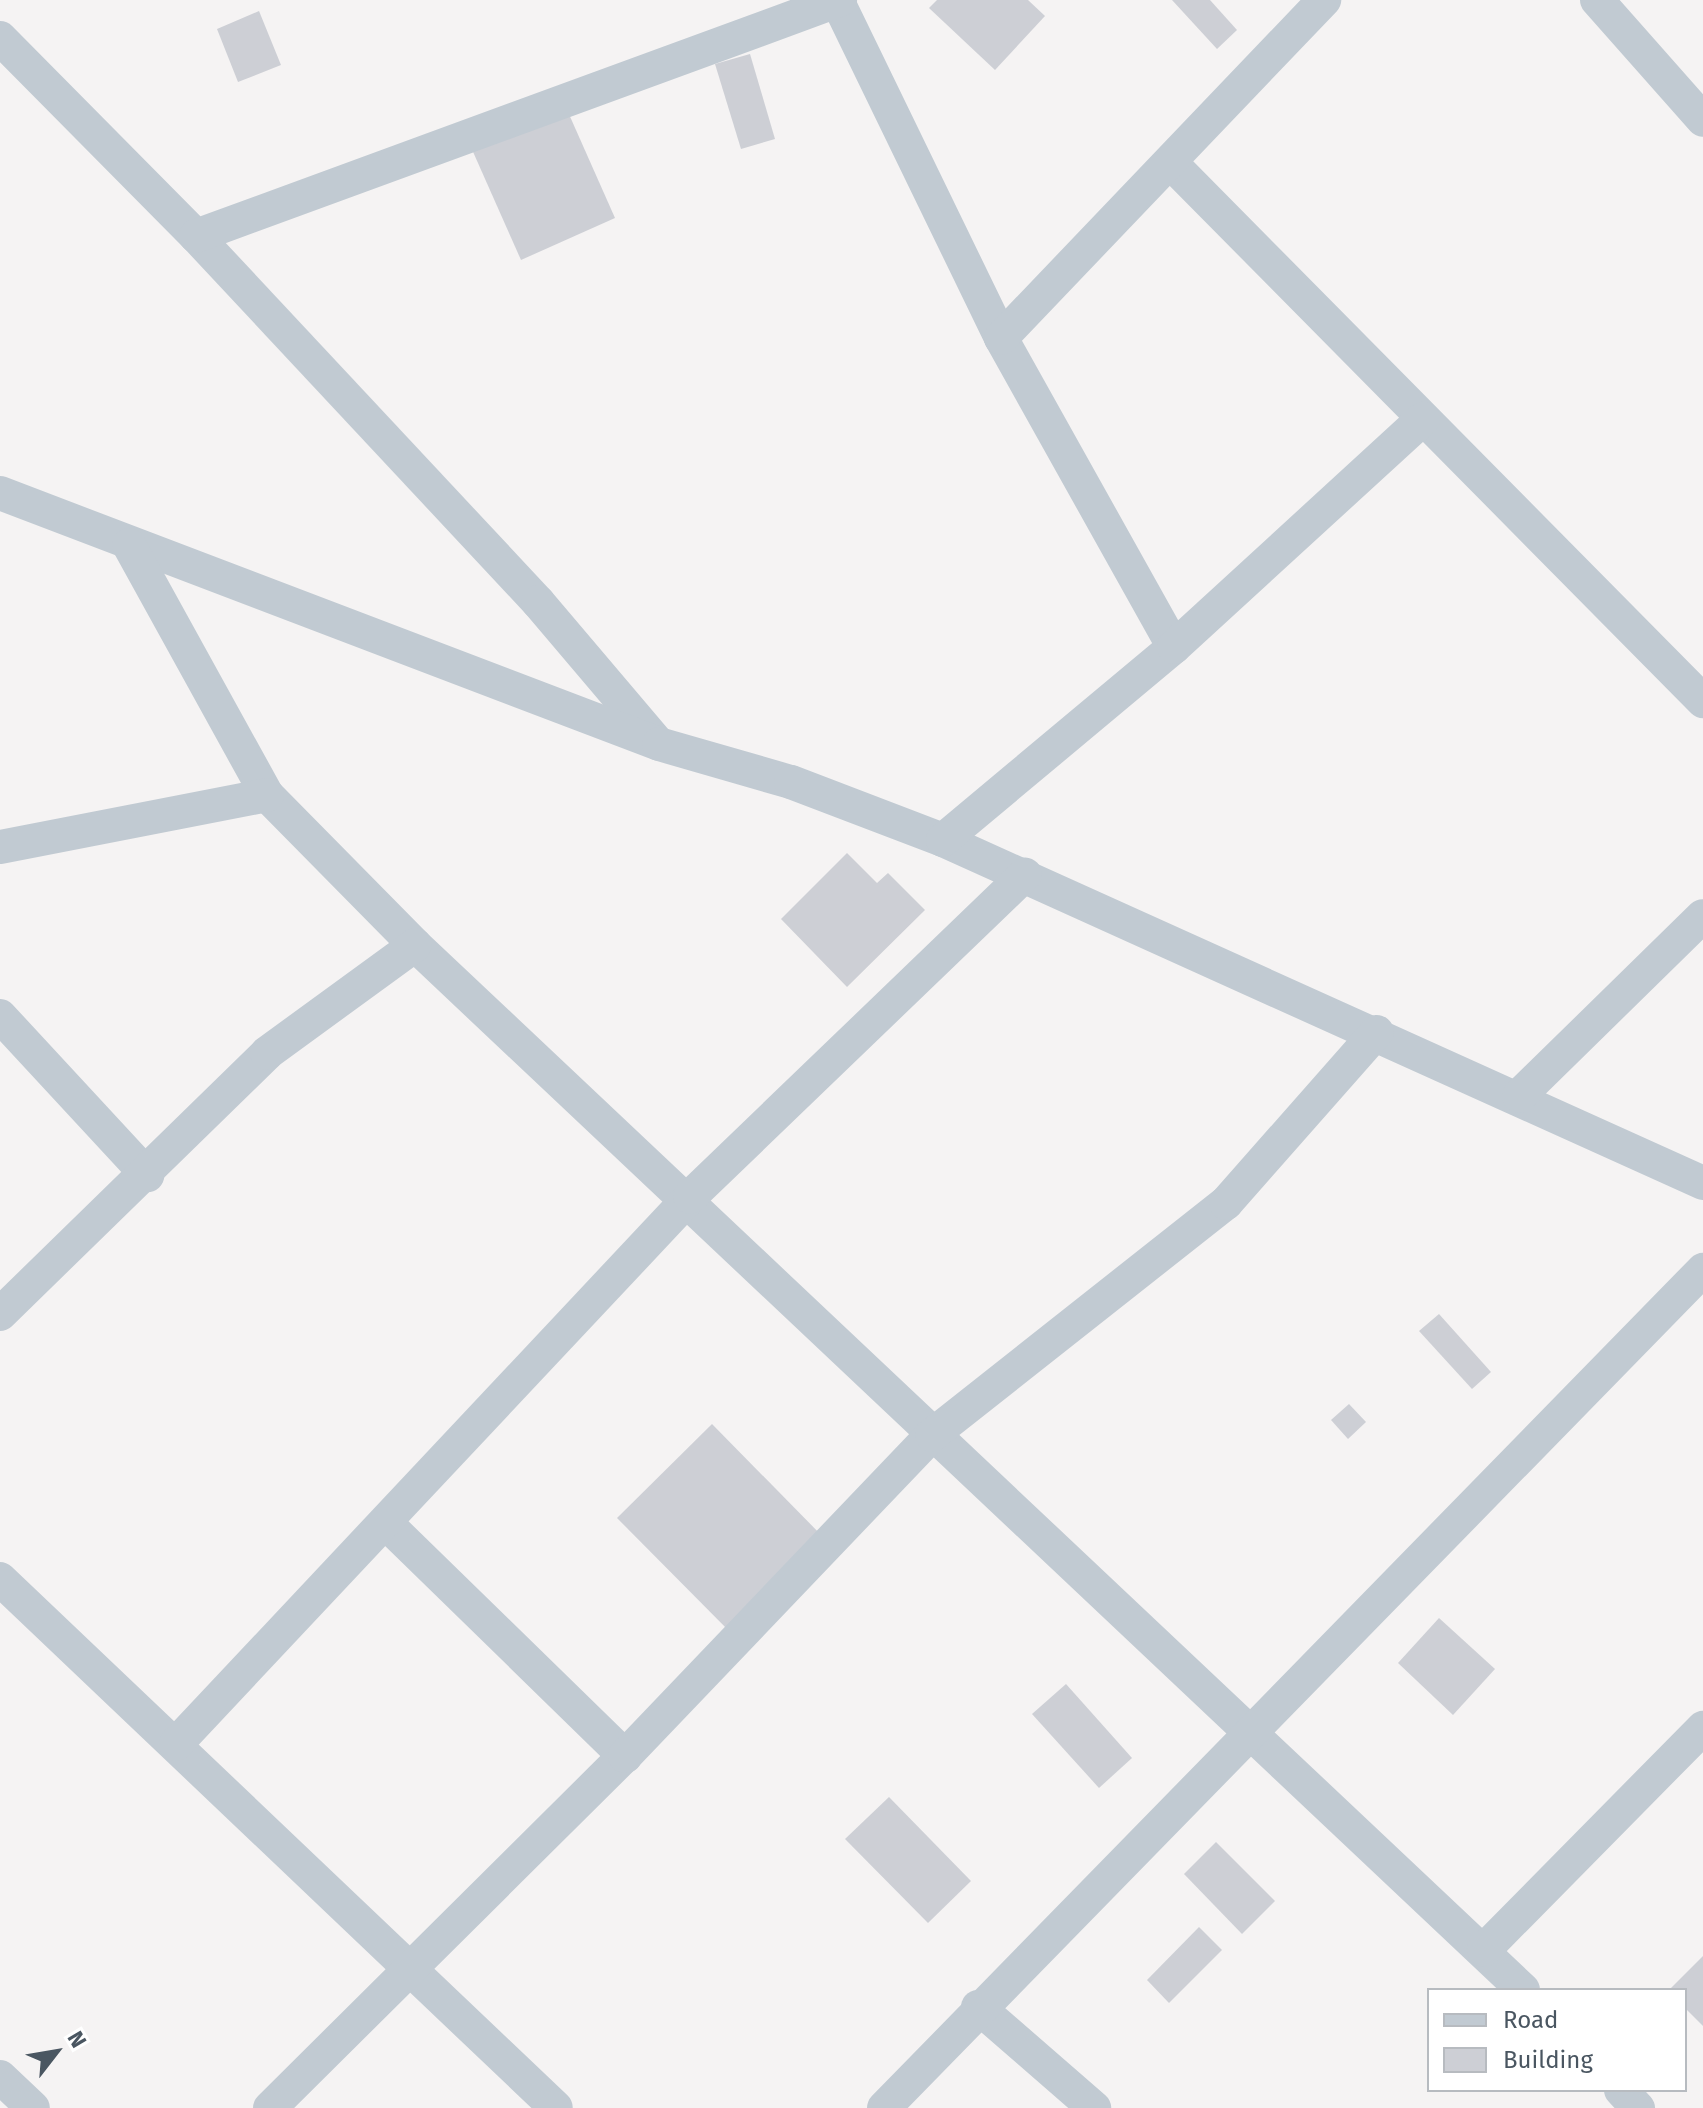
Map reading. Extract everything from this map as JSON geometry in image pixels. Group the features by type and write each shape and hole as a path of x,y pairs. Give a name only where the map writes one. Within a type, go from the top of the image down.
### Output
{"street":[{"path":"1001,338 1324,0"},
{"path":"1597,0 1703,120"},
{"path":"196,236 517,113 839,1 1001,338 1174,647"},
{"path":"0,38 196,236 538,602 659,744"},
{"path":"1171,163 1703,701"},
{"path":"943,840 1174,647 1423,419"},
{"path":"0,493 129,545 659,744 791,782 943,840 1519,1096 1703,1183"},
{"path":"129,545 267,795 415,945 690,1197 932,1435 1251,1738 1484,1950 1521,1988"},
{"path":"0,847 267,795"},
{"path":"176,1744 389,1526 690,1197 1025,875"},
{"path":"1519,1096 1703,916"},
{"path":"0,1314 147,1175 267,1053 415,945"},
{"path":"0,1016 147,1175"},
{"path":"270,2108 625,1756 932,1435 1226,1203 1377,1032"},
{"path":"884,2108 978,2007 1251,1738 1703,1270"},
{"path":"389,1526 625,1756"},
{"path":"0,1579 556,2108"},
{"path":"1484,1950 1703,1728"},
{"path":"978,2007 1094,2108"},
{"path":"0,2077 33,2108"},
{"path":"1623,2092 1638,2108"}],"building":[{"path":"937,0 1028,0 1045,16 995,70 929,8"},
{"path":"1172,0 1210,0 1237,30 1217,49"},
{"path":"259,11 281,65 238,82 217,29"},
{"path":"750,54 775,139 741,149 715,64"},
{"path":"564,103 615,218 521,260 470,145"},
{"path":"847,853 877,883 888,873 925,910 847,987 781,919"},
{"path":"1439,1314 1491,1372 1472,1389 1419,1331"},
{"path":"1349,1404 1366,1422 1348,1439 1331,1420"},
{"path":"712,1424 830,1544 735,1637 617,1518"},
{"path":"1439,1618 1495,1669 1453,1715 1398,1663"},
{"path":"1066,1684 1132,1758 1099,1788 1032,1714"},
{"path":"889,1797 971,1881 928,1923 845,1839"},
{"path":"1216,1842 1275,1901 1242,1934 1184,1874"},
{"path":"1199,1927 1222,1950 1169,2003 1147,1980"},
{"path":"1703,1956 1703,2026 1687,2010 1687,1988 1671,1988"}]}
